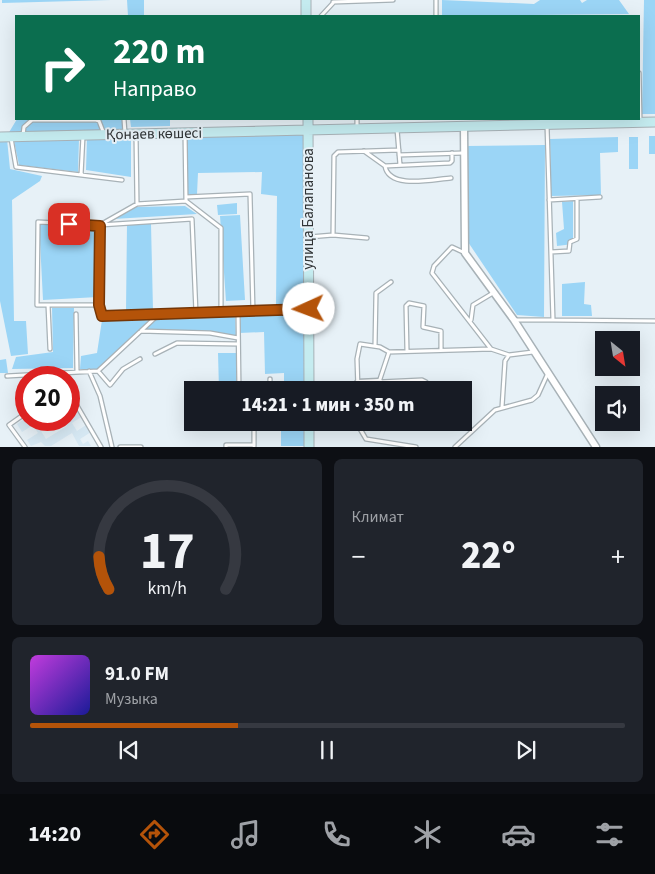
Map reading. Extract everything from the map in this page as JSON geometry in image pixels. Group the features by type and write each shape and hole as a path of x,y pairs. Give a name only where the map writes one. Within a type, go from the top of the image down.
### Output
{"street":[{"path":"306,0 306,15"},
{"name":"улица Балапанова","path":"308,120 309,381"},
{"name":"Қонаев көшесі","path":"0,137 399,129 439,123 464,127 655,122"},
{"path":"464,127 465,253 514,320 596,446"},
{"path":"309,431 310,446"}],"lane":[{"path":"322,15 334,1 393,0"},
{"path":"436,0 436,15"},
{"path":"23,136 24,127 32,120 96,120 102,125 104,135"},
{"path":"124,120 126,134"},
{"path":"357,120 357,129"},
{"path":"400,165 399,129 401,120"},
{"path":"547,125 553,320"},
{"path":"185,133 186,201"},
{"path":"136,134 136,204"},
{"path":"81,175 83,135"},
{"path":"10,137 16,168 122,180"},
{"path":"364,151 385,166 388,173 395,178 409,182 450,178"},
{"path":"333,236 334,156 338,152 464,152"},
{"path":"385,166 450,164 452,153"},
{"path":"186,197 250,194 253,311"},
{"path":"549,200 600,198"},
{"path":"551,252 569,251 570,242 577,239 577,199"},
{"path":"100,226 136,204 186,201 221,228 222,312"},
{"path":"99,305 37,305 38,222 100,226 192,219 196,313"},
{"path":"100,226 99,305 102,316 309,309"},
{"path":"308,237 367,238"},
{"path":"465,253 452,247 432,270 491,349"},
{"path":"375,346 376,293 391,282"},
{"path":"471,321 473,305 494,293"},
{"path":"406,351 406,306 409,303 424,306 423,327 440,332 441,350"},
{"path":"48,305 50,349"},
{"path":"238,312 239,381"},
{"path":"76,314 77,366"},
{"path":"80,372 98,371 158,314"},
{"path":"514,320 655,321"},
{"path":"141,331 210,333 238,338"},
{"path":"154,354 176,343 238,344"},
{"path":"358,381 357,347 362,343 389,352 491,349 509,355 534,351"},
{"path":"379,381 389,352"},
{"path":"502,407 502,380 505,361 509,355"},
{"path":"98,371 110,385 123,368 140,358"},
{"path":"89,371 100,396 112,446"},
{"path":"455,446 495,410 532,400 538,395 548,372"},
{"path":"7,376 15,376"},
{"path":"400,381 424,381"},
{"path":"80,410 102,446"},
{"path":"15,421 9,425 25,446"},
{"path":"226,446 254,446 254,431"},
{"path":"361,431 366,439 416,446"},
{"path":"120,446 141,446"}],"shaded area":[{"path":"2,0 111,0 2,3"},
{"path":"127,0 144,0 144,15 128,15"},
{"path":"442,0 534,4 540,0 580,0 582,3 587,0 619,0 629,14 536,15 442,15"},
{"path":"644,0 655,0 655,114 642,114"},
{"path":"16,120 122,120 123,132 8,134"},
{"path":"130,120 170,120 170,126 131,127"},
{"path":"307,133 306,306 276,307 277,196 261,194 262,172 198,173 197,194 188,194 186,135"},
{"path":"649,136 655,136 655,154 649,154"},
{"path":"618,137 618,152 600,153 601,195 551,196 550,139"},
{"path":"629,137 638,137 638,169 629,169"},
{"path":"87,138 131,138 131,177 86,170"},
{"path":"7,139 10,169 42,176 40,181 12,200 14,321 26,321 28,354 11,356 0,301 0,140"},
{"path":"79,139 78,172 19,165 14,141"},
{"path":"545,145 544,317 517,315 468,242 466,146"},
{"path":"573,201 573,244 557,246 556,233 564,229 562,202"},
{"path":"237,203 237,214 218,215 217,205"},
{"path":"185,206 197,214 113,219 136,207"},
{"path":"240,215 245,300 226,301 220,216"},
{"path":"39,222 97,223 98,297 43,300"},
{"path":"127,224 151,224 153,310 126,311"},
{"path":"585,282 584,304 591,305 592,316 562,316 562,284"},
{"path":"52,308 74,308 73,366 15,366 15,369 12,369 16,357 53,352"},
{"path":"308,312 307,381 284,381 284,373 265,374 264,332 239,333 241,314"},
{"path":"235,313 236,337 213,332 146,329 158,316"},
{"path":"154,319 97,369 80,369 81,356 97,353 102,320"},
{"path":"218,353 237,353 236,381 219,381"},
{"path":"6,359 8,373 0,373 0,360"},
{"path":"86,425 91,432 80,439 83,444 88,441 91,446 79,446 72,433 51,446 45,446 41,442 31,446 27,440 38,433 37,431 41,431 46,439 59,431 80,431"},
{"path":"281,431 308,431 308,446 281,446"}],"route":[{"path":"69,224 100,226 99,305 102,316 309,309"}]}
